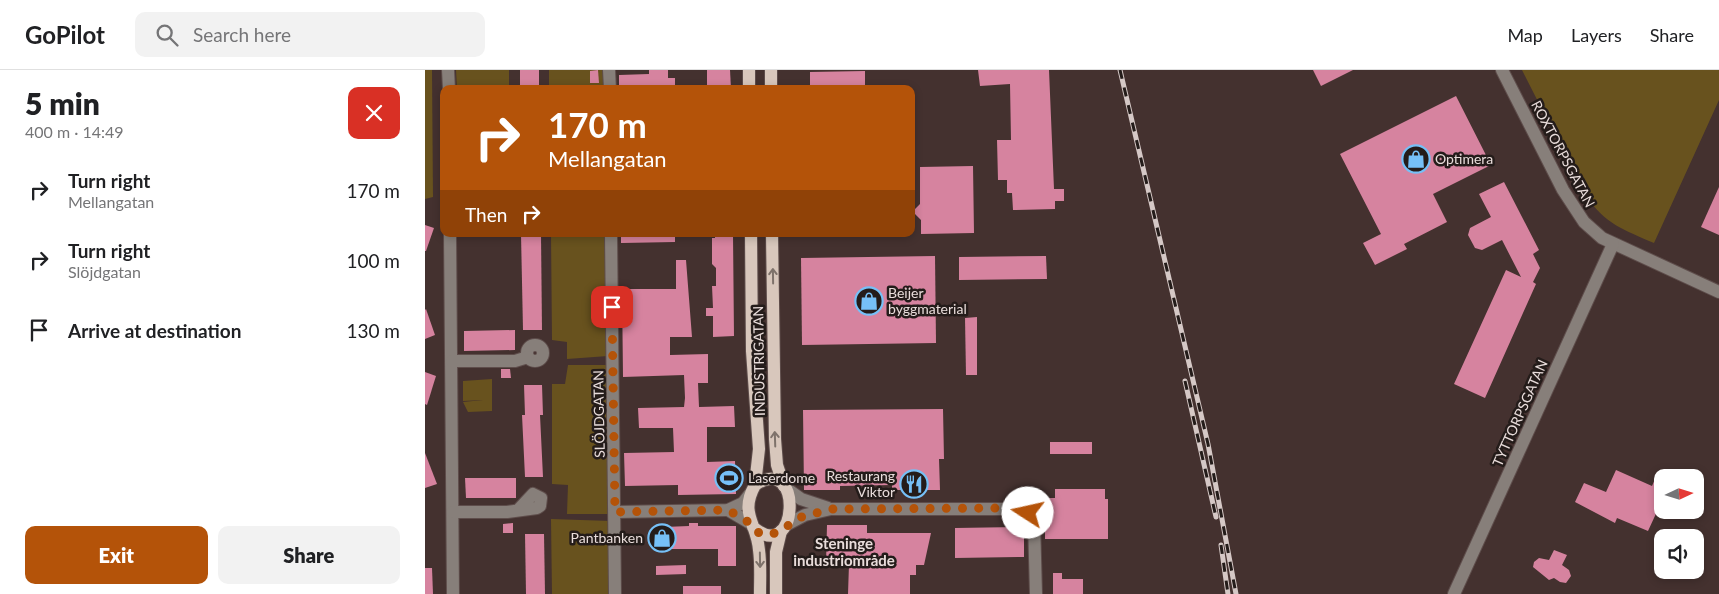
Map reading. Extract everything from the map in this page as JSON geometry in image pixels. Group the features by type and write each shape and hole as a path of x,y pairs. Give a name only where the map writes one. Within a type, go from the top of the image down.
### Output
{"main road":[{"path":"749,70 749,85"},
{"path":"771,70 771,85"},
{"name":"INDUSTRIGATAN","path":"751,237 752,351 759,449 753,490"},
{"name":"INDUSTRIGATAN","path":"772,237 775,448 777,465 785,488"},
{"path":"761,594 759,550 748,511 753,490 761,481 771,480 785,488 791,508 776,552 776,594"},
{"path":"751,525 765,534 783,528"}],"street":[{"path":"448,70 449,85"},
{"path":"609,70 609,85"},
{"name":"ROXTORPSGATAN","path":"1502,70 1574,210 1593,231 1613,244 1719,292"},
{"path":"451,237 453,594"},
{"name":"SLÖJDGATAN","path":"611,237 615,594"},
{"name":"TYTTORPSGATAN","path":"1455,594 1613,244"},
{"path":"452,361 515,361 528,357"},
{"path":"785,488 810,502 831,509"},
{"path":"615,512 728,510 743,503 753,490"},
{"path":"783,528 805,515 831,509 1014,508 1028,513 1034,521 1036,531 1036,594"},
{"path":"453,512 507,512 519,509"},
{"path":"728,510 751,525"}],"shaded area":[{"path":"425,70 432,70 433,197 425,199"},
{"path":"456,70 509,70 509,85 457,85"},
{"path":"549,70 606,70 606,85 549,85"},
{"path":"1522,70 1719,70 1719,100 1654,243 1616,225 1593,206 1586,196"},
{"path":"551,237 608,237 608,356 567,359 567,342 552,340"},
{"path":"568,365 610,365 612,514 567,514 568,485 552,484 552,384 565,384"},
{"path":"492,379 492,411 468,412 463,402 483,400 463,401 463,381"},
{"path":"551,519 611,521 611,594 552,594"}],"building":[{"path":"520,70 539,70 539,85 520,85"},
{"path":"598,70 599,83 590,83 590,71"},
{"path":"649,70 668,70 668,78 675,78 675,85 619,85 619,75 649,74"},
{"path":"707,70 730,70 731,85 707,85"},
{"path":"978,70 1049,70 1054,189 1064,189 1064,201 1055,201 1055,209 1013,210 1012,193 1007,193 1007,180 998,180 997,140 1011,140 1010,84 980,86"},
{"path":"1313,70 1353,70 1321,86"},
{"path":"865,71 865,85 810,85 810,72"},
{"name":"Optimera","path":"1456,96 1491,165 1433,194 1447,222 1404,244 1407,249 1375,265 1363,243 1381,234 1340,154"},
{"path":"973,166 974,233 921,234 921,220 915,214 915,209 920,204 920,167"},
{"path":"1504,182 1539,250 1533,254 1540,268 1533,282 1536,284 1485,398 1454,384 1506,270 1521,277 1502,240 1482,250 1475,248 1468,235 1470,228 1491,217 1479,194"},
{"path":"1719,187 1719,235 1701,227"},
{"path":"425,225 434,228 426,251 425,251"},
{"path":"521,237 541,237 542,330 523,330"},
{"path":"621,237 675,237 675,242 621,243"},
{"path":"733,237 734,336 713,337 713,316 706,316 706,308 713,308 712,286 716,286 716,268 712,264 712,238"},
{"name":"Beijer byggmaterial","path":"935,256 936,343 802,345 801,258"},
{"path":"1046,256 1047,279 959,280 959,257"},
{"path":"676,260 686,260 692,337 670,337 670,355 708,354 708,383 698,383 699,407 734,406 735,427 707,427 707,462 735,461 736,494 678,495 678,485 625,486 624,453 674,452 673,428 639,428 638,408 684,407 685,398 684,375 623,377 622,289 676,289"},
{"path":"425,310 435,335 425,339"},
{"path":"977,317 977,375 966,375 965,318"},
{"path":"515,330 515,350 464,351 464,331"},
{"path":"501,369 510,369 511,378 501,378"},
{"path":"425,372 436,376 427,405 425,404"},
{"path":"524,385 542,385 543,415 540,415 543,477 525,477 522,415 525,415"},
{"path":"943,409 944,459 939,459 940,490 892,490 892,485 840,486 840,490 804,490 803,410"},
{"path":"1050,442 1092,442 1092,454 1050,454"},
{"path":"425,453 437,484 425,488"},
{"path":"1616,470 1652,486 1654,481 1654,518 1648,531 1617,518 1615,523 1575,502 1584,483 1606,492"},
{"path":"465,478 516,478 516,498 466,498"},
{"path":"1055,489 1105,489 1105,499 1108,499 1108,539 1045,539 1045,498 1055,498"},
{"path":"513,523 513,533 503,533 503,524"},
{"path":"689,523 698,523 698,526 736,526 736,566 718,566 718,549 665,549 664,527 689,526"},
{"path":"827,525 867,525 867,533 931,533 924,565 916,565 916,575 910,575 910,594 848,594 849,564 826,564"},
{"path":"1024,527 1024,557 955,558 955,528"},
{"path":"525,534 544,534 545,594 526,594"},
{"path":"1554,550 1567,555 1562,565 1569,570 1571,576 1566,583 1554,578 1549,580 1533,567 1534,562 1539,558 1549,560"},
{"path":"686,565 686,574 656,575 656,566"},
{"path":"425,568 432,568 433,594 425,594"},
{"path":"1053,573 1062,573 1062,579 1083,579 1083,594 1053,594"},
{"path":"683,586 721,586 721,594 683,594"}],"railway":[{"path":"1120,70 1208,444 1236,594"},
{"path":"1185,381 1216,517"},
{"path":"1221,545 1228,594"}],"place":[{"name":"Optimera","path":"1416,159"},
{"name":"Beijer byggmaterial","path":"869,301"},
{"name":"Laserdome","path":"729,478"},
{"name":"Restaurang Viktor","path":"914,484"},
{"name":"Pantbanken","path":"662,538"}],"district":[{"name":"Steninge industriområde","path":"844,552"}],"route":[{"path":"612,307 615,512 728,510 744,518 759,533 769,535 781,531 786,525 798,518 810,513 831,509 1014,508 1028,513"}]}
